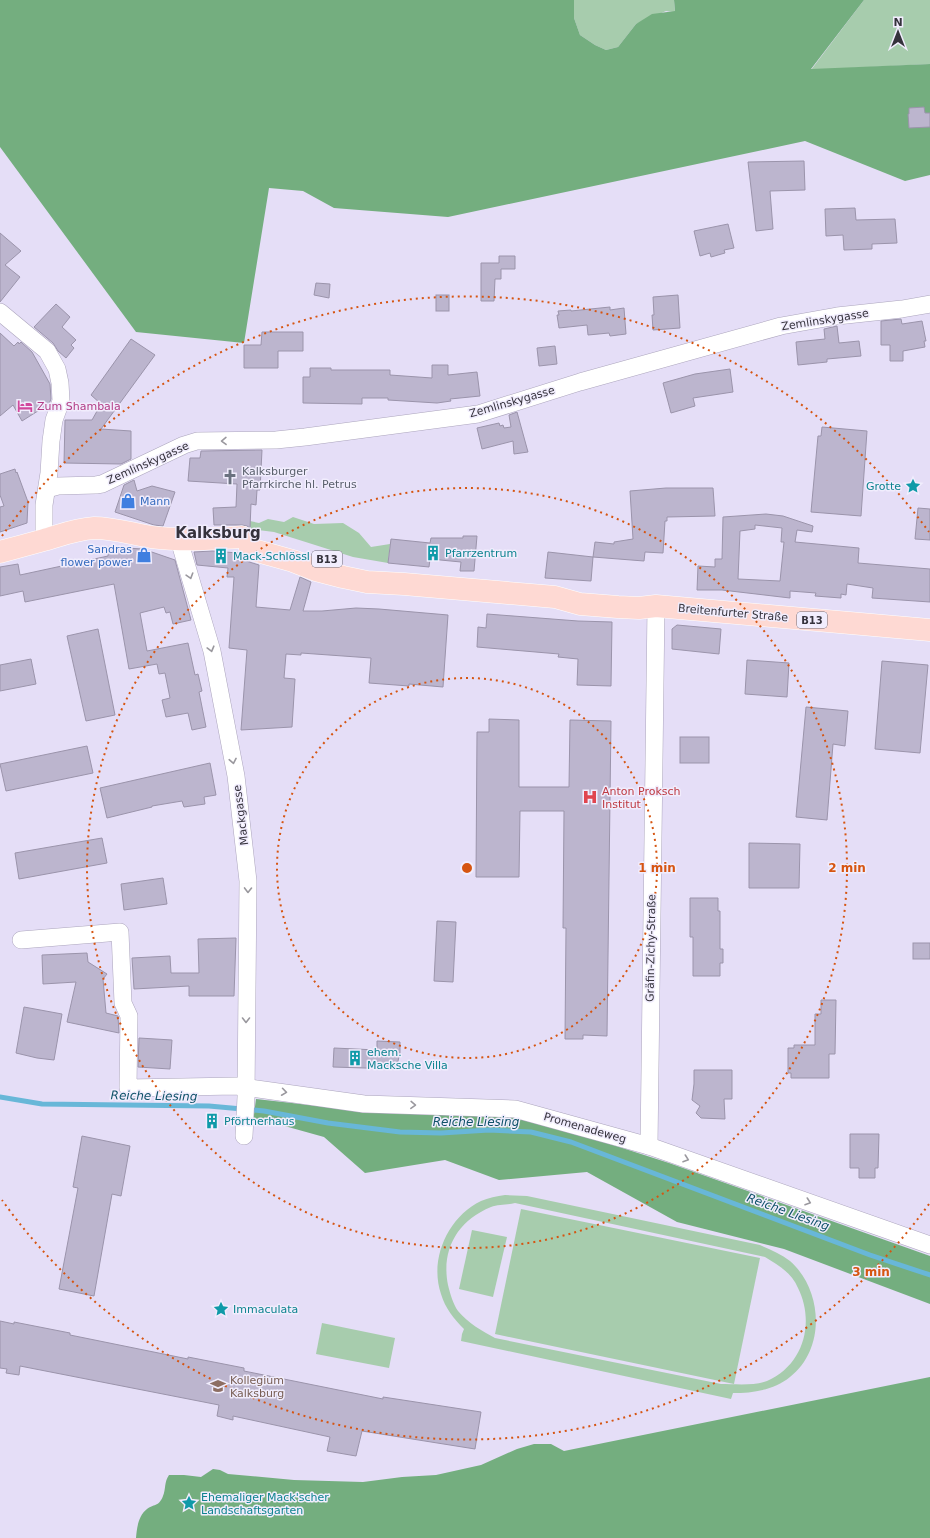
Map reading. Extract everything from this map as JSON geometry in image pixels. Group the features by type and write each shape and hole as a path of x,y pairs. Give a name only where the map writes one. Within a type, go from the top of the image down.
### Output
{"main road":[{"name":"Breitenfurter Straße","path":"0,552 44,540 69,531 103,528 179,540 204,540 299,548 404,584 555,597 580,604 639,608 656,606 930,630"}],"street":[{"name":"Zemlinskygasse","path":"47,489 58,486 102,484 184,445 197,441 263,440 305,437 478,414 580,382 781,326 837,316 902,310 930,304"},
{"path":"0,312 47,351 57,369 60,383 61,401 54,420 49,473 44,505 44,540"},
{"name":"Mackgasse","path":"179,540 212,651 236,776 248,881 246,1092 244,1128"},
{"name":"Gräfin-Zichy-Straße","path":"649,1146 656,606"},
{"name":"Promenadeweg","path":"21,940 120,932 123,1003 129,1016 128,1088 246,1092 364,1104 515,1109 649,1146 930,1245"}],"green space":[{"path":"0,0 574,0 574,18 580,35 606,50 618,47 636,24 652,14 675,11 674,0 864,0 811,69 930,64 930,175 905,181 805,141 448,217 334,208 303,191 269,188 244,343 136,332 0,147"},
{"path":"574,0 674,0 675,12 666,11 636,24 618,47 606,50 580,35 574,18"},
{"path":"864,0 930,0 930,64 811,70"},
{"path":"293,517 314,524 343,523 359,533 371,547 390,544 388,563 353,557 274,532 250,529 250,521 259,523 268,519 284,522"},
{"path":"256,1099 363,1111 464,1114 529,1118 669,1163 930,1256 930,1304 784,1249 677,1222 587,1172 499,1180 445,1160 365,1173 324,1137 281,1125 253,1122"},
{"path":"505,1195 527,1196 760,1245 776,1252 790,1261 801,1273 809,1287 814,1303 816,1319 815,1336 810,1351 802,1365 784,1381 763,1390 733,1393 731,1399 461,1341 464,1329 450,1313 441,1294 438,1281 440,1253 444,1240 451,1228 459,1217 469,1208 481,1201","holes":["515,1203 765,1257 784,1270 792,1278 798,1288 806,1315 805,1328 803,1341 798,1354 790,1364 780,1374 767,1381 751,1384 721,1384 495,1338 480,1330 458,1311 451,1295 446,1272 447,1260 454,1238 469,1220 491,1207"]},
{"path":"521,1209 760,1258 734,1384 495,1334"},
{"path":"472,1230 507,1237 493,1297 459,1289"},
{"path":"322,1323 395,1338 389,1368 316,1354"},
{"path":"930,1377 930,1538 136,1538 138,1522 149,1507 160,1502 164,1493 166,1480 169,1475 201,1477 213,1469 220,1470 228,1474 294,1480 363,1482 402,1477 436,1475 481,1465 517,1449 534,1444 551,1444 564,1451"}],"building":[{"path":"924,107 925,113 930,113 930,127 909,128 909,108"},
{"path":"804,161 805,190 770,191 773,229 756,231 748,162"},
{"path":"855,208 856,220 895,219 897,243 872,244 872,249 844,250 843,235 826,236 825,209"},
{"path":"728,224 734,248 724,250 725,253 711,257 710,253 700,256 694,231"},
{"path":"0,233 21,251 5,265 20,277 0,302"},
{"path":"499,256 515,256 515,269 501,269 501,279 495,279 494,301 481,301 481,263 499,263"},
{"path":"316,283 330,284 329,298 314,295"},
{"path":"436,295 449,295 449,311 436,311"},
{"path":"678,295 680,328 653,330 653,297"},
{"path":"56,304 70,317 62,327 76,340 71,345 74,348 66,358 58,351 53,343 34,327"},
{"path":"610,307 610,310 624,308 626,334 610,336 609,333 588,335 587,325 559,328 557,315 559,315 558,311"},
{"path":"901,319 902,324 922,321 926,341 924,341 925,347 903,351 903,361 890,361 890,345 881,345 881,321"},
{"path":"837,326 839,343 859,341 861,356 827,359 827,362 798,365 796,342 825,339 824,329"},
{"path":"262,332 303,332 303,351 278,351 278,368 244,368 244,345 261,345"},
{"path":"0,333 14,346 18,342 19,344 21,342 32,352 50,384 51,399 49,404 22,421 13,405 0,416"},
{"path":"131,339 155,355 101,429 131,431 131,459 121,464 64,463 65,420 92,420 101,404 91,395"},
{"path":"555,346 557,364 539,366 537,348"},
{"path":"432,365 448,365 448,375 477,372 480,396 450,399 451,401 437,403 388,400 388,398 362,398 362,404 303,403 303,377 310,377 310,368 331,368 331,370 390,370 390,375 432,378"},
{"path":"730,369 733,392 693,398 695,406 671,413 663,383 695,374"},
{"path":"517,412 528,452 514,454 513,441 482,449 477,428 499,423 500,426 503,425 504,428 511,427 509,415"},
{"path":"822,427 867,431 861,516 811,512 818,436 821,436"},
{"name":"Kalksburger Pfarrkirche hl. Petrus","path":"262,450 260,490 257,490 256,505 251,504 250,528 242,525 214,525 213,508 236,507 237,484 188,481 190,458 200,458 201,451"},
{"path":"15,469 28,502 27,523 0,532 0,507 4,506 0,495 0,474"},
{"path":"134,480 137,491 152,486 175,492 163,526 154,525 115,512 124,485"},
{"path":"666,488 713,488 715,516 667,517 667,521 665,521 663,553 645,552 644,561 593,557 595,542 614,544 614,542 633,539 630,491"},
{"path":"918,508 930,509 930,540 915,539"},
{"path":"766,514 783,516 813,526 812,532 797,530 795,542 859,548 858,563 930,569 930,602 872,598 873,588 847,584 846,595 841,594 841,598 815,596 816,593 790,591 790,598 722,590 697,590 698,566 715,567 715,559 722,559 723,517","holes":["755,525 782,528 781,542 784,542 780,581 738,579 740,531 755,529"]},
{"name":"Pfarrzentrum","path":"463,536 477,536 474,571 460,571 461,562 430,559 429,567 388,563 391,539 430,543 431,538 463,538"},
{"path":"108,547 143,549 175,560 191,620 173,624 170,612 166,613 164,607 140,613 147,651 188,643 195,675 198,674 202,691 199,692 206,727 192,730 188,713 166,717 162,700 170,698 165,673 159,674 157,664 129,669 114,584 25,602 23,591 0,596 0,567 18,564 20,575 108,556"},
{"path":"212,551 238,553 241,558 246,561 259,565 256,607 290,610 300,577 311,582 303,611 356,608 448,615 443,687 369,683 371,658 301,653 301,655 286,654 284,678 295,679 292,727 241,730 247,650 229,648 234,577 227,577 228,568 197,565 194,552"},
{"path":"548,552 593,557 591,581 545,578"},
{"path":"487,614 612,622 611,686 577,685 578,659 558,657 559,654 477,647 478,627 486,628"},
{"path":"677,625 721,629 719,654 672,649 672,629"},
{"path":"98,629 115,715 86,721 67,636"},
{"path":"31,659 36,684 0,691 0,665"},
{"path":"747,660 789,663 787,697 745,694"},
{"path":"882,661 928,665 920,753 875,749"},
{"path":"806,707 848,711 845,746 833,744 827,820 796,817"},
{"path":"489,719 519,720 519,787 569,787 570,720 611,721 607,1036 583,1035 583,1039 565,1039 566,928 563,928 564,811 520,811 519,877 476,877 477,732 489,732"},
{"path":"680,737 709,737 709,763 680,763"},
{"path":"87,746 93,773 6,791 0,764"},
{"path":"210,763 216,795 204,797 205,804 184,807 182,801 152,806 107,818 100,788"},
{"path":"102,838 107,863 19,879 15,853"},
{"path":"749,843 800,844 799,888 749,888"},
{"path":"163,878 167,904 124,910 121,884"},
{"path":"690,898 718,898 718,911 720,911 720,949 723,949 723,963 720,963 720,976 693,976 693,937 690,937"},
{"path":"437,921 456,922 453,982 434,981"},
{"path":"236,938 234,996 189,996 189,986 134,989 132,958 170,956 171,973 199,973 198,939"},
{"path":"913,943 930,943 930,959 913,959"},
{"path":"87,953 88,962 107,974 103,979 106,1013 118,1016 119,1033 67,1022 76,982 43,984 42,955"},
{"path":"821,1000 836,1000 835,1054 829,1054 829,1078 791,1078 791,1073 788,1073 788,1048 794,1048 794,1045 815,1045 815,1014 821,1014"},
{"path":"24,1007 62,1014 54,1060 16,1053"},
{"path":"139,1038 172,1040 170,1069 138,1067"},
{"path":"377,1041 400,1042 400,1053 396,1069 333,1067 334,1048 377,1050"},
{"path":"694,1070 732,1070 732,1099 724,1099 725,1119 701,1118 696,1113 700,1106 692,1100"},
{"path":"850,1134 879,1134 878,1168 875,1168 875,1178 859,1178 859,1168 850,1168"},
{"path":"82,1136 130,1146 121,1196 112,1194 94,1296 59,1289 78,1188 73,1187"},
{"name":"Kollegium Kalksburg","path":"0,1321 14,1324 14,1322 70,1333 70,1335 188,1359 188,1357 244,1368 244,1371 383,1399 383,1397 481,1412 475,1449 362,1431 356,1456 327,1451 330,1437 233,1416 233,1420 217,1416 219,1405 20,1366 19,1375 6,1373 7,1369 0,1368"}],"waterway":[{"name":"Reiche Liesing","path":"0,1097 42,1104 209,1106 264,1111 328,1123 400,1132 441,1133 489,1130 531,1132 571,1142 870,1255 930,1275"}],"place":[{"name":"Zum Shambala","path":"25,406"},
{"name":"Kalksburger Pfarrkirche hl. Petrus","path":"230,477"},
{"name":"Grotte","path":"913,486"},
{"name":"Mann","path":"128,501"},
{"name":"Pfarrzentrum","path":"433,553"},
{"name":"Sandras flower power","path":"144,555"},
{"name":"Mack-Schlössl","path":"221,556"},
{"name":"Anton Proksch Institut","path":"590,797"},
{"name":"ehem. Macksche Villa","path":"355,1058"},
{"name":"Pförtnerhaus","path":"212,1121"},
{"name":"Immaculata","path":"221,1309"},
{"name":"Kollegium Kalksburg","path":"218,1386"},
{"name":"Ehemaliger Mack'scher Landschaftsgarten","path":"189,1503"}],"district":[{"name":"Kalksburg","path":"218,533"}]}
